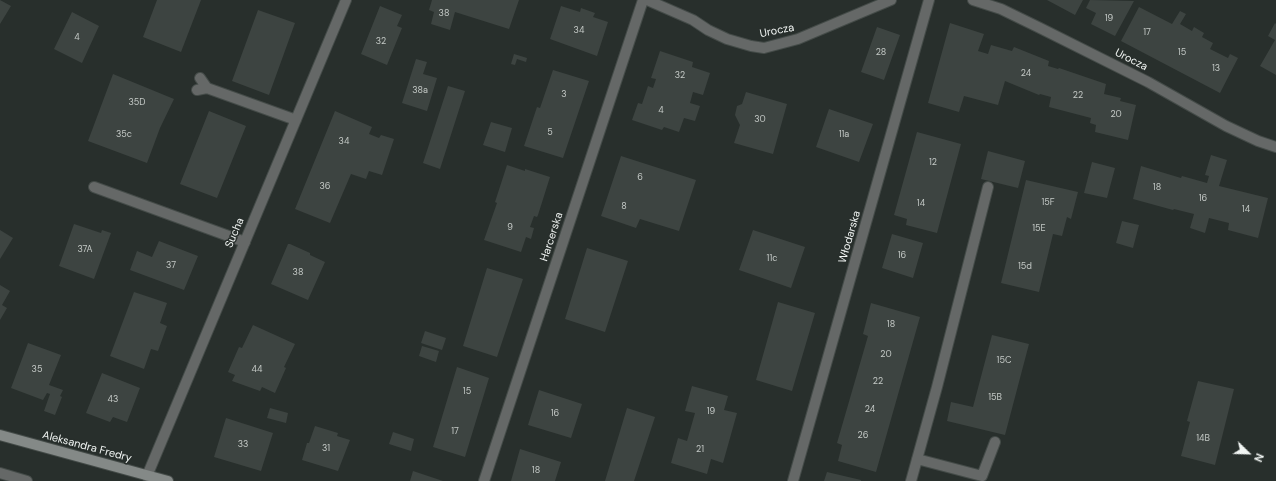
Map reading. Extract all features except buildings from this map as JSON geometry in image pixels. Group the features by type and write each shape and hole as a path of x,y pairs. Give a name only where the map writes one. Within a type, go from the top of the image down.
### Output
{"street":[{"name":"Sucha","path":"146,478 346,0"},
{"name":"Harcerska","path":"484,481 643,0"},
{"name":"Urocza","path":"647,0 693,20 708,30 728,39 751,46 764,48 798,40 891,0"},
{"name":"Włodarska","path":"793,481 929,0"},
{"name":"Urocza","path":"973,0 1000,9 1040,28 1148,82 1226,126 1258,141 1276,147"},
{"path":"200,78 202,89 296,120"},
{"path":"94,187 245,242"},
{"path":"911,481 988,187"},
{"name":"Aleksandra Fredry","path":"0,435 146,478 168,481"},
{"path":"917,459 982,478 995,442"},
{"path":"0,473 27,481"}]}
